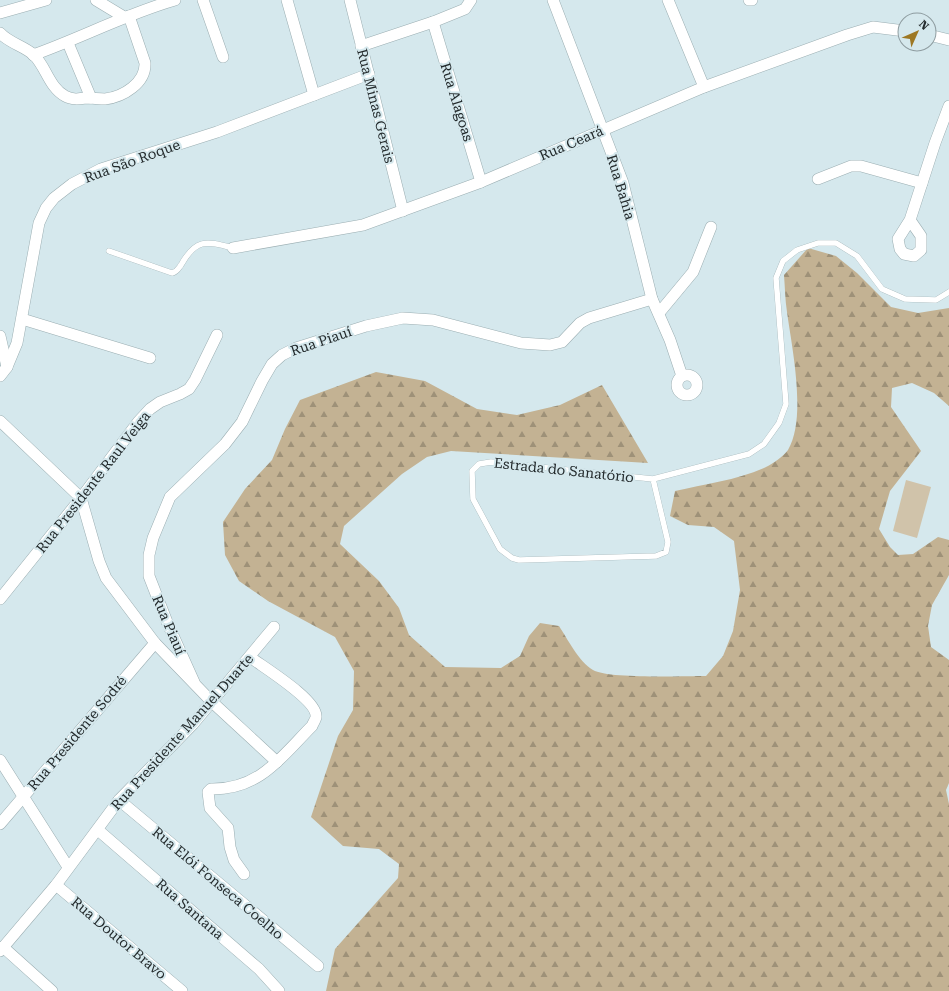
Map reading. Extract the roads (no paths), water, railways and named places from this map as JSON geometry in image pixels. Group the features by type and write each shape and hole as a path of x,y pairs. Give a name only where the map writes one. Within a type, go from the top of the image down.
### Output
{"street":[{"path":"0,13 46,0"},
{"path":"0,33 4,38 33,55 57,91 70,99 106,99 126,91 142,80 145,71 145,64 127,17 96,0"},
{"path":"33,55 127,17 174,0"},
{"path":"203,0 223,57"},
{"path":"288,0 314,94"},
{"name":"Rua Minas Gerais","path":"350,0 403,211"},
{"path":"361,46 433,22 465,9 471,0"},
{"name":"Rua Bahia","path":"553,0 603,129 622,184 652,299 659,313 682,376"},
{"path":"668,0 704,87"},
{"name":"Rua Alagoas","path":"433,22 481,182"},
{"name":"Rua Ceará","path":"233,248 363,225 481,182 704,87 864,29 886,27 897,29"},
{"path":"937,37 949,40"},
{"path":"68,42 91,98"},
{"name":"Rua São Roque","path":"0,376 8,367 17,343 39,223 46,208 54,198 72,184 102,169 217,132 369,74"},
{"path":"910,220 949,106"},
{"path":"818,179 851,166 860,166 922,183"},
{"path":"659,313 693,272 711,227"},
{"name":"Rua Piauí","path":"194,682 167,622 150,576 149,555 153,538 170,497 225,444 242,422 272,364 282,355 296,348 366,326 403,318 433,320 520,343 550,345 562,342 580,323 588,318 652,299"},
{"path":"22,318 150,358"},
{"name":"Rua Presidente Raul Veiga","path":"0,599 150,409 160,402 189,389 195,380 216,335"},
{"path":"0,336 8,367"},
{"path":"0,421 81,498 99,560 106,578 155,643 211,701 277,762"},
{"name":"Rua Presidente Manuel Duarte","path":"2,949 56,885 119,800 193,724 274,627"},
{"name":"Rua Presidente Sodré","path":"0,824 155,643"},
{"path":"244,874 234,860 230,847 228,828 210,808 208,792 212,789 250,783 261,776 277,762 312,726 316,716 314,709 302,696 287,683 250,657"},
{"path":"0,760 68,867"},
{"name":"Rua Elói Fonseca Coelho","path":"119,800 318,966"},
{"name":"Rua Santana","path":"98,830 259,969 279,991"},
{"name":"Rua Doutor Bravo","path":"56,885 182,991"},
{"path":"2,949 52,991"}],"lane":[{"path":"109,251 172,273 178,270 191,250 197,244 207,242 233,248"},
{"name":"Estrada do Sanatório","path":"653,480 668,542 666,552 656,556 519,560 512,558 500,549 476,505 473,499 472,471 479,464 491,462 653,480 749,454 764,444 779,423 786,404 776,278 783,261 797,250 818,243 836,243 857,256 882,289 904,299 936,300 949,292"}]}
